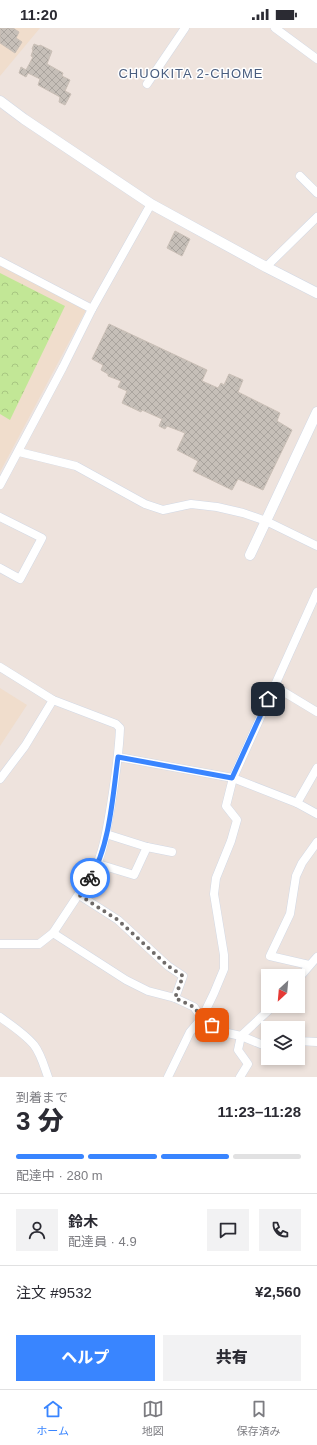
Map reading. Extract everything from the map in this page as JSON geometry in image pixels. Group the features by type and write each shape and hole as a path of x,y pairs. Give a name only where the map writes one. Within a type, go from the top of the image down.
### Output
{"street":[{"path":"147,84 185,28"},
{"path":"274,28 317,59"},
{"path":"0,101 24,119 151,204 317,293"},
{"path":"300,176 317,193"},
{"path":"0,485 19,452 92,309 151,204"},
{"path":"266,267 317,217"},
{"path":"0,261 92,309"},
{"path":"250,556 317,412"},
{"path":"19,452 76,466 145,504 163,510 190,504 217,507 243,513 266,521 317,546"},
{"path":"0,517 42,538 20,579 0,568"},
{"path":"168,1077 190,1032 202,1018 224,970 224,954 214,894 216,878 231,841 237,820 226,806 232,778 316,597"},
{"path":"0,667 53,700 116,724 120,728 118,757 106,834 98,864 53,933 39,944 0,944"},
{"path":"274,686 317,712"},
{"path":"0,779 24,746 53,700"},
{"path":"118,757 232,778 297,803 317,814"},
{"path":"297,803 317,768"},
{"path":"106,834 147,847 172,852"},
{"path":"309,965 270,956 290,914 296,876 302,863 317,842"},
{"path":"98,864 134,875 147,847"},
{"path":"79,895 118,920 168,966 183,976 175,998"},
{"path":"53,933 126,980 148,991 175,998 194,1007 202,1018 223,1032 241,1036 261,1044"},
{"path":"305,970 317,957"},
{"path":"240,1077 248,1064 238,1050 241,1036 266,1013"},
{"path":"0,1017 24,1035 34,1045 40,1055 48,1077"},
{"path":"305,1041 317,1042"}],"shaded area":[{"path":"0,28 40,28 0,76"},
{"path":"0,264 86,310 0,472"},
{"path":"0,688 27,705 0,746"}],"green space":[{"path":"0,273 65,306 10,420 0,414"}],"building":[{"path":"0,28 13,28 19,32 16,38 22,42 15,53 0,43"},
{"path":"34,44 40,45 52,51 47,64 63,73 62,76 70,80 65,91 71,94 65,105 59,102 60,97 38,85 40,79 28,73 26,77 19,73 21,67 26,70 33,57 31,56"},
{"path":"175,231 190,239 182,256 167,248"},
{"path":"109,324 207,370 202,381 218,388 221,383 224,385 229,374 243,380 238,392 280,413 277,421 292,430 263,490 238,479 232,490 193,471 198,461 177,450 185,433 167,426 165,429 159,426 162,419 142,410 141,412 122,403 127,391 118,387 121,381 108,376 108,374 101,370 103,365 92,359"}],"way so far":[{"path":"90,878 79,895 118,920 168,966 183,976 175,998 194,1007 202,1018 212,1025"}],"district":[{"name":"CHUOKITA 2-CHOME","path":"191,73"}],"route":[{"path":"90,878 99,860 106,834 118,757 232,778 268,699"}]}
